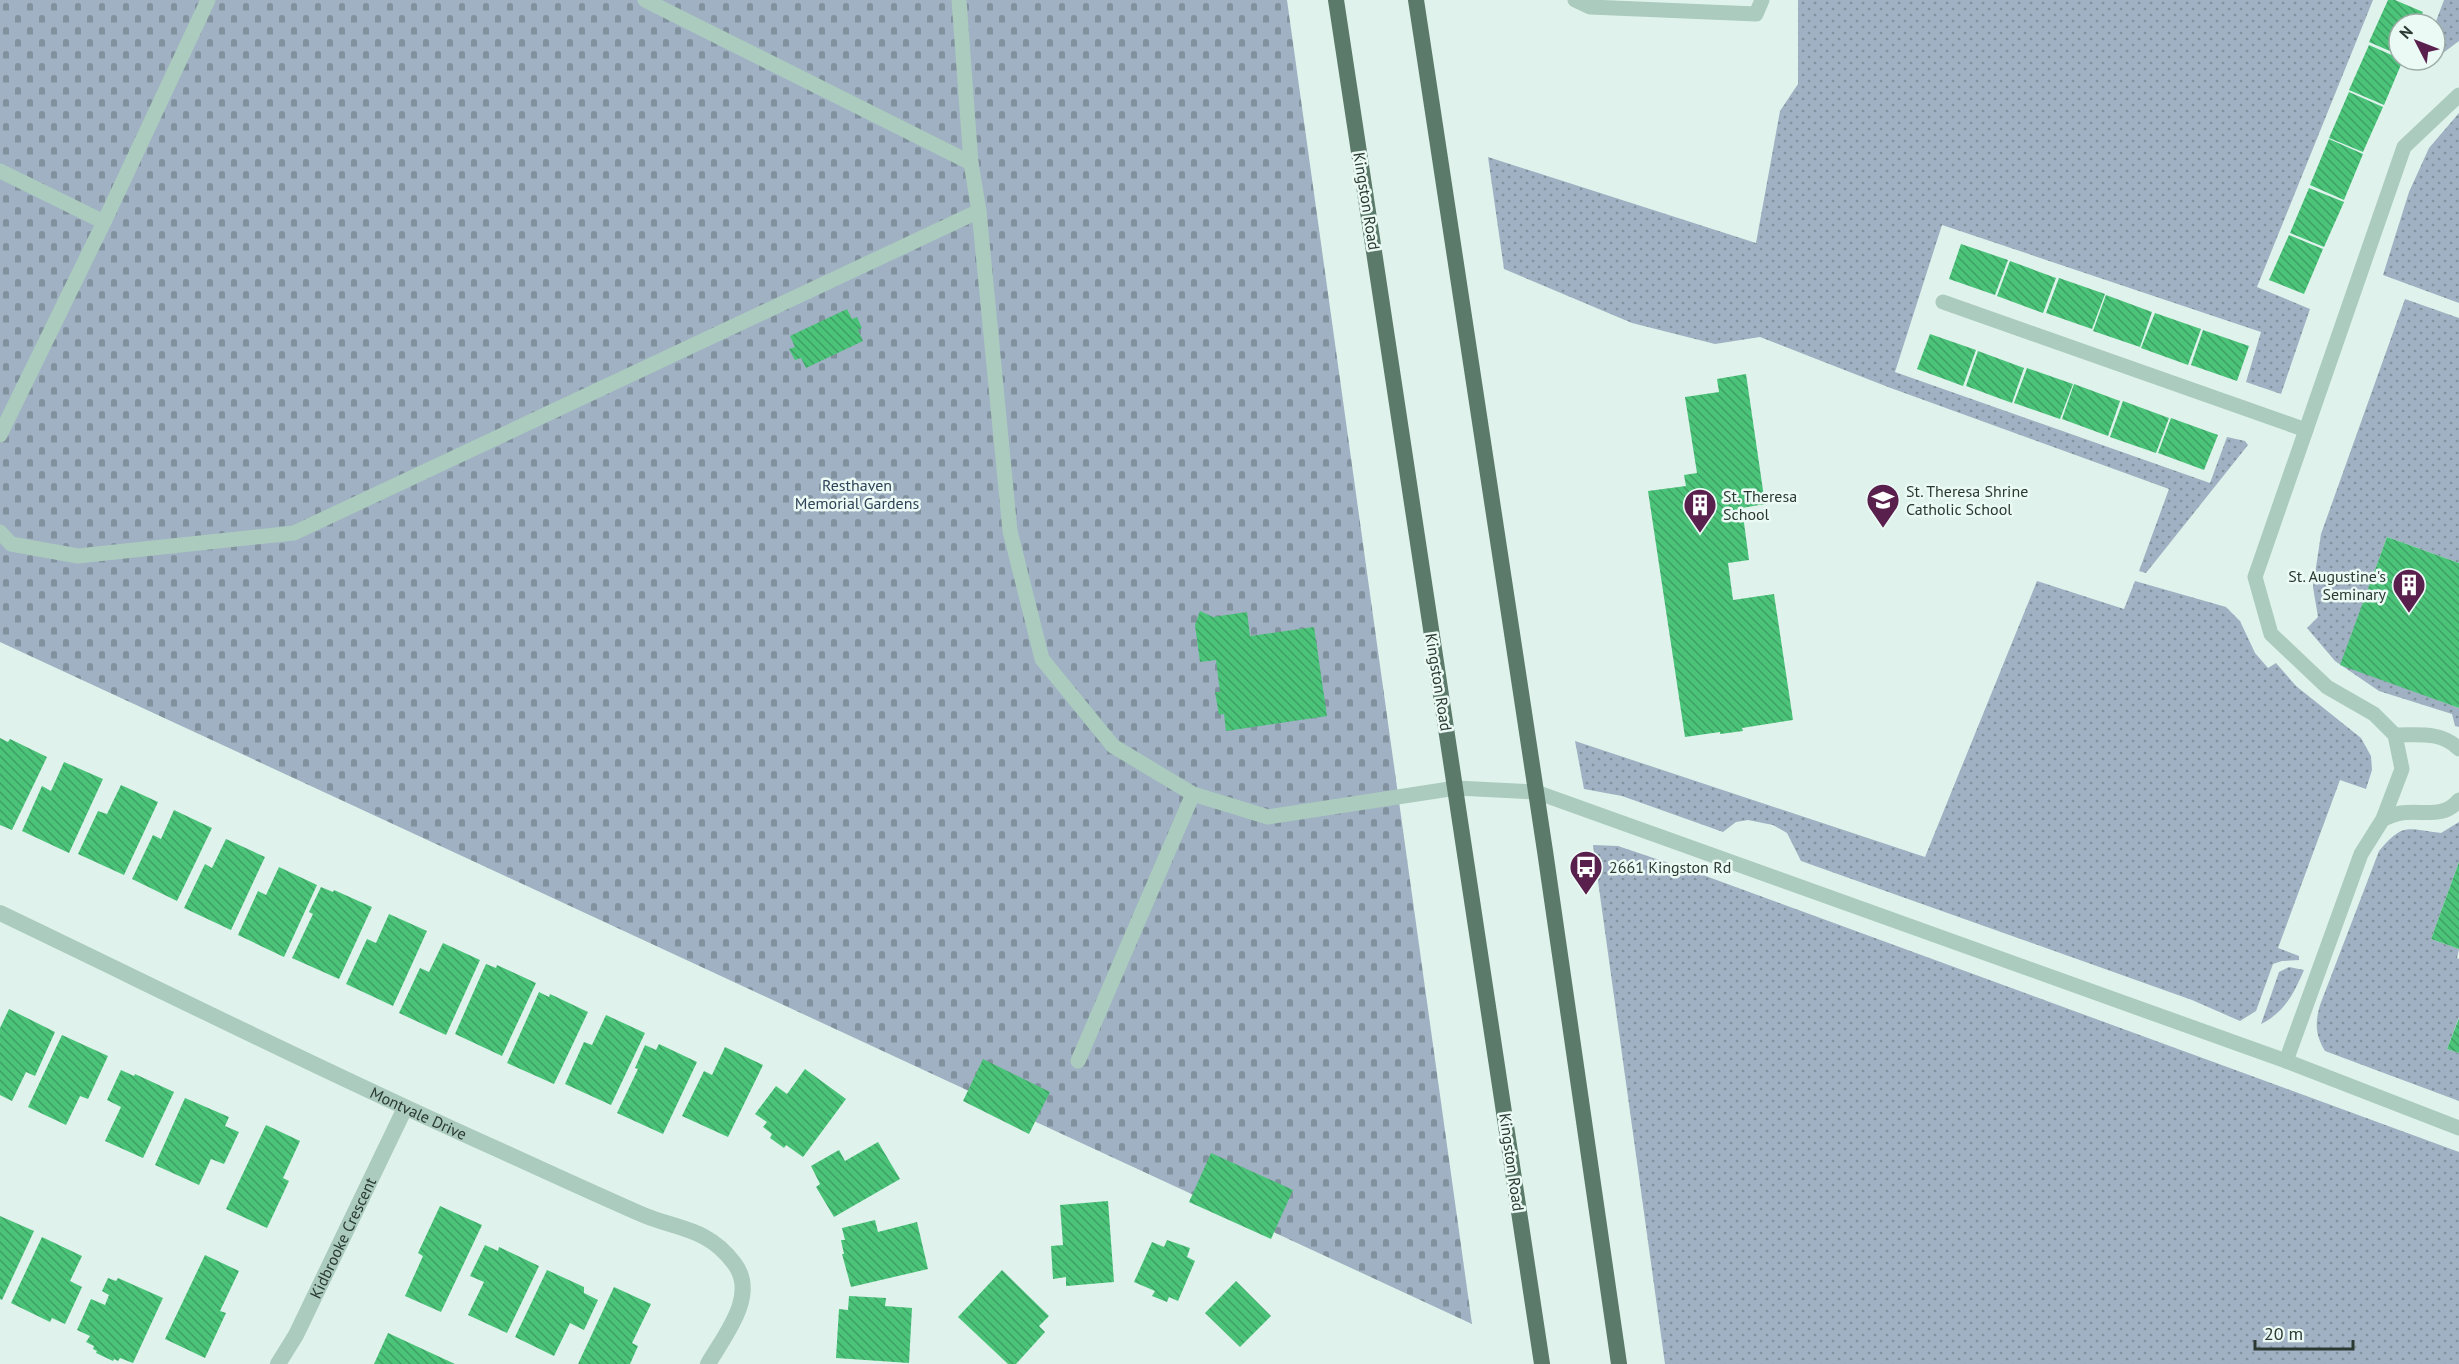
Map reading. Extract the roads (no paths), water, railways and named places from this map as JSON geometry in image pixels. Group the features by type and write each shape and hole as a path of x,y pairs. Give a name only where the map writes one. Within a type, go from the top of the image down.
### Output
{"main road":[{"name":"Kingston Road","path":"1336,0 1542,1364"},
{"path":"1416,0 1536,792 1619,1364"}],"street":[{"name":"Montvale Drive","path":"0,913 405,1108 645,1216 706,1236 734,1263 742,1276 742,1297 736,1318 708,1364"},
{"name":"Kidbrooke Crescent","path":"278,1364 296,1335 405,1108"}],"lane":[{"path":"0,435 104,222 208,0"},
{"path":"645,0 971,164"},
{"path":"959,0 971,164 979,211 1010,531 1042,659 1113,746 1193,795 1268,817 1456,788 1536,792 2286,1061 2459,1128"},
{"path":"1575,0 1590,7 1756,14 1762,0"},
{"path":"2286,1061 2361,854 2383,819 2402,769 2395,735 2374,714 2327,687 2271,634 2255,577 2404,147 2459,94"},
{"path":"0,171 104,222"},
{"path":"0,532 11,544 78,556 294,533 979,211"},
{"path":"1943,302 2306,430"},
{"path":"2395,735 2432,734 2450,740 2459,749"},
{"path":"1078,1061 1193,795"},
{"path":"2383,819 2401,813 2437,813 2455,805 2459,800"}],"place":[{"name":"St. Theresa Shrine Catholic School","path":"1883,529"},
{"name":"St. Theresa School","path":"1700,534"},
{"name":"St. Augustine's Seminary","path":"2409,614"},
{"name":"2661 Kingston Rd","path":"1586,896"}],"park label":[{"name":"Resthaven Memorial Gardens","path":"857,494"}]}
